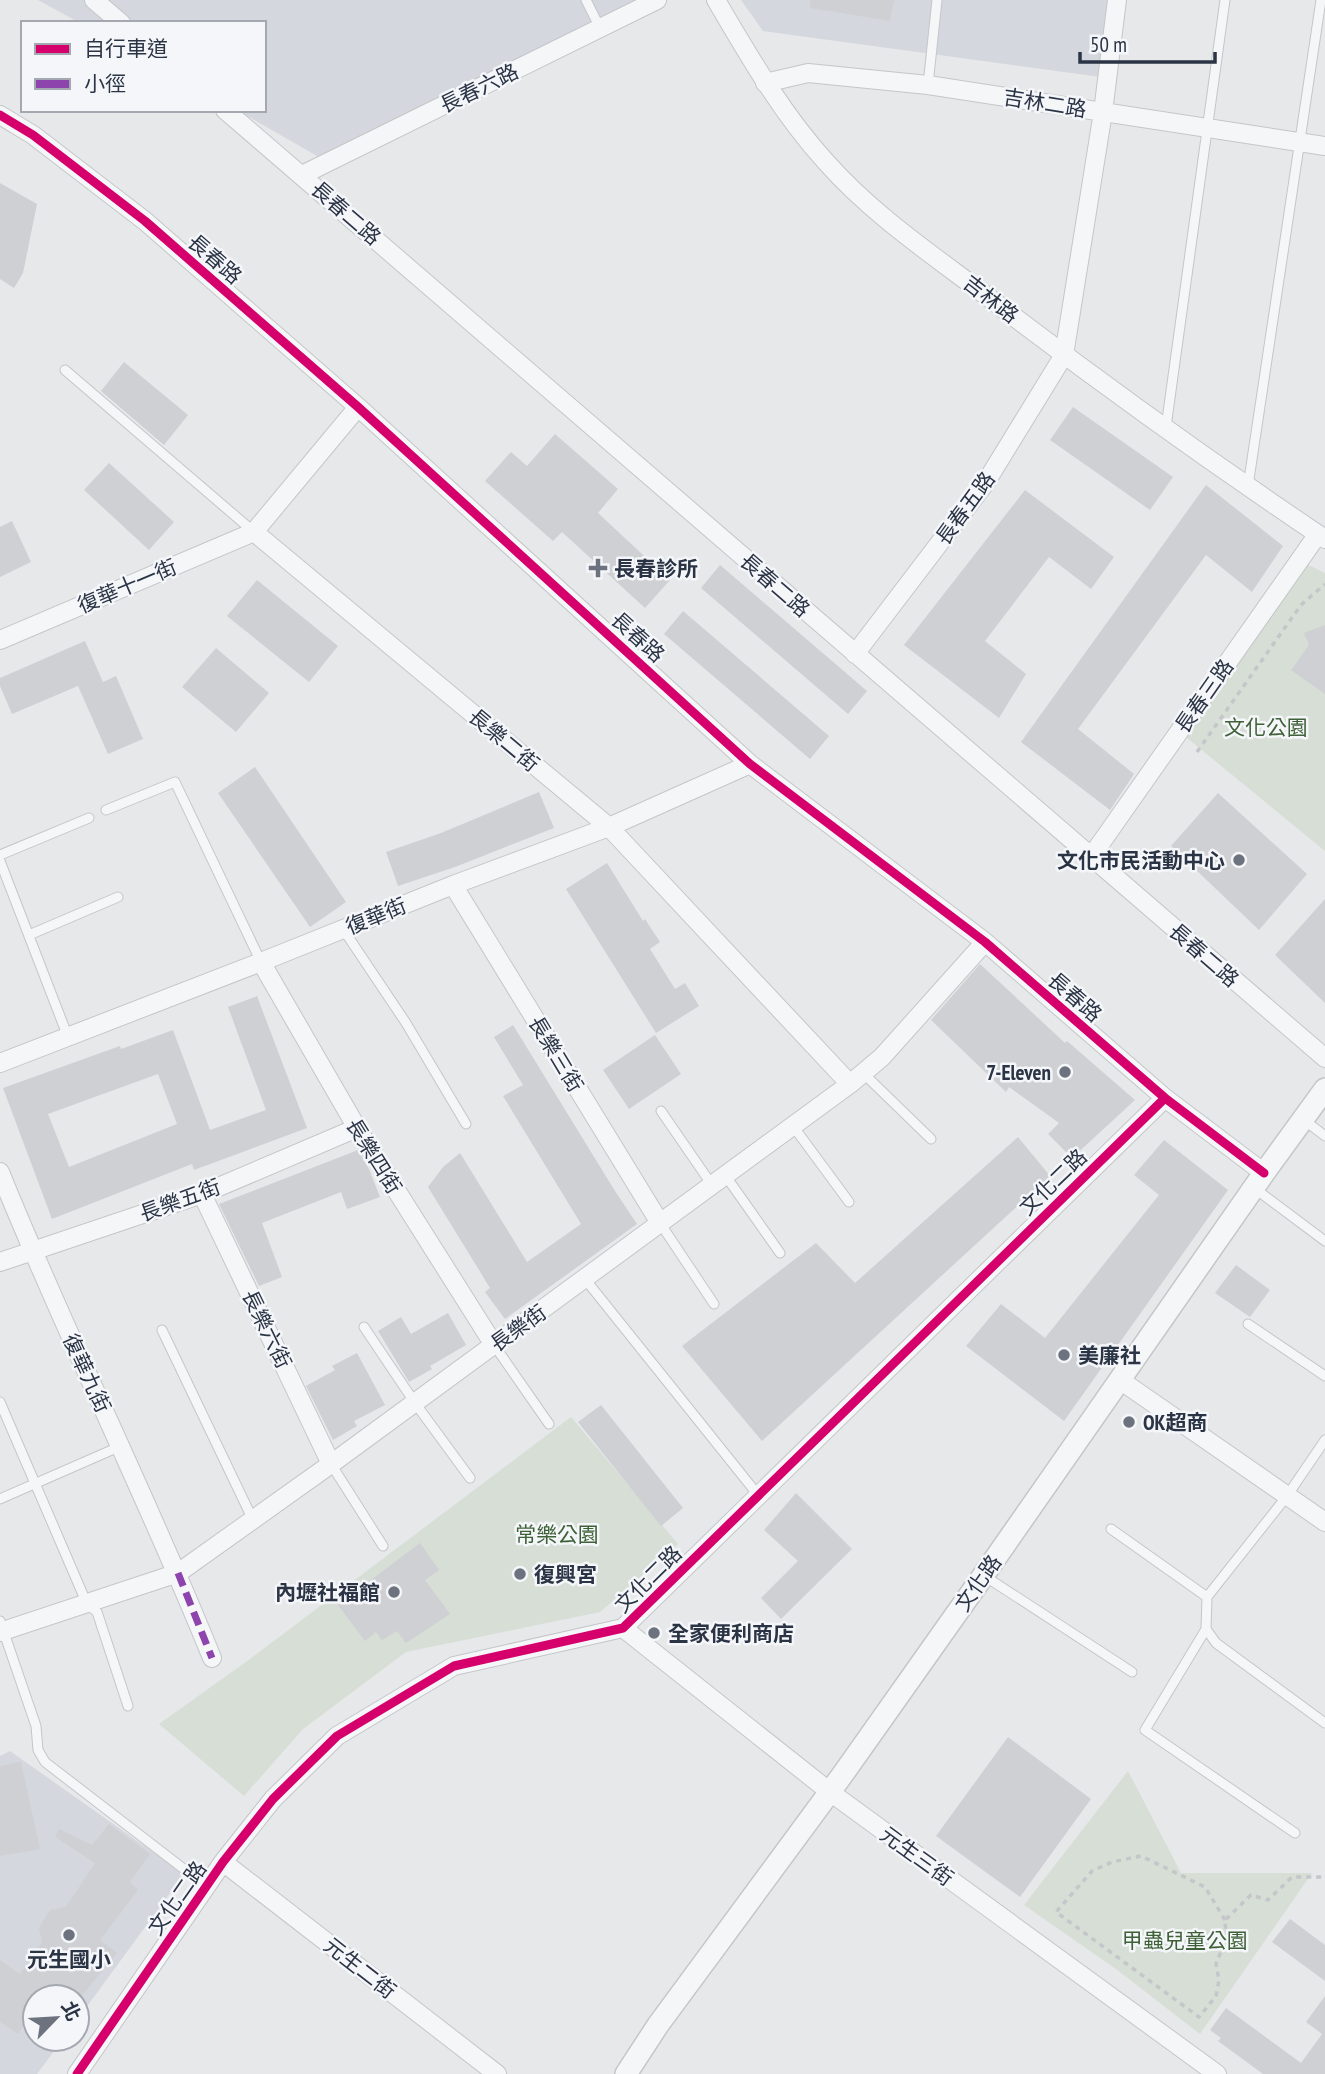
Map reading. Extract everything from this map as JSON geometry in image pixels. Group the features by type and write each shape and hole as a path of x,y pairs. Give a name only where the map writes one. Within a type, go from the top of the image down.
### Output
{"street":[{"path":"94,0 119,21"},
{"name":"長春六路","path":"302,175 657,0"},
{"name":"吉林路","path":"716,0 765,83 824,161 864,202 1064,355 1248,487 1323,532"},
{"path":"1064,355 1103,112 1117,0"},
{"name":"吉林二路","path":"765,83 808,73 928,85 1325,146"},
{"name":"長春二路","path":"227,112 1325,1058"},
{"name":"長春路","path":"0,115 33,135 145,221 358,407 750,764 985,942 1259,1181"},
{"name":"長春五路","path":"855,654 986,482 1064,355"},
{"path":"254,532 358,407"},
{"name":"復華十一街","path":"0,640 254,532"},
{"name":"長樂二街","path":"254,532 609,827 856,1078"},
{"name":"長春三路","path":"1091,858 1323,532"},
{"name":"復華街","path":"0,1063 453,885 609,827 750,764"},
{"name":"長樂三街","path":"453,885 660,1223"},
{"name":"長樂街","path":"2,1628 87,1604 178,1573 586,1279 856,1078 881,1057 985,942"},
{"name":"長樂四街","path":"261,962 357,1128 494,1345"},
{"name":"文化路","path":"626,2074 658,2025 830,1792 984,1575 1325,1089"},
{"name":"文化二路","path":"77,2074 223,1862 273,1799 337,1736 454,1666 623,1628 1165,1098"},
{"name":"長樂五街","path":"0,1262 202,1194 357,1128"},
{"name":"復華九街","path":"0,1171 31,1250 178,1573 212,1658"},
{"name":"長樂六街","path":"202,1194 331,1464"},
{"path":"1119,1380 1325,1522"},
{"name":"元生三街","path":"623,1628 830,1792 1195,2068 1217,2074"},
{"name":"元生二街","path":"223,1862 498,2074"}],"lane":[{"path":"586,0 600,28"},
{"path":"928,85 937,0"},
{"path":"1166,427 1225,0"},
{"path":"1248,487 1321,0"},
{"path":"65,370 254,532"},
{"path":"106,810 175,782 261,962"},
{"path":"0,855 89,818"},
{"path":"0,861 68,1037"},
{"path":"29,935 118,897"},
{"path":"343,929 406,1023 466,1124"},
{"path":"856,1078 931,1139"},
{"path":"661,1111 780,1254"},
{"path":"1303,1120 1325,1136"},
{"path":"793,1126 849,1202"},
{"path":"1259,1181 1325,1241"},
{"path":"660,1223 715,1304"},
{"path":"586,1279 758,1495"},
{"path":"1248,1324 1325,1376"},
{"path":"363,1327 470,1478"},
{"path":"162,1330 253,1520"},
{"path":"494,1345 549,1423"},
{"path":"0,1402 87,1604 97,1612 128,1706"},
{"path":"1296,1833 1145,1730 1206,1629 1207,1597 1286,1496 1325,1440"},
{"path":"0,1499 121,1446"},
{"path":"331,1464 383,1546"},
{"path":"1111,1529 1207,1597"},
{"path":"984,1575 1132,1672"},
{"path":"2,1628 36,1726 38,1750 45,1762 206,1886"},
{"path":"1206,1629 1216,1643 1325,1723"}],"path":[{"path":"1197,751 1301,605 1325,584"},
{"path":"1225,1920 1205,1887 1141,1856 1112,1862 1092,1871 1056,1912 1199,2017 1216,1996 1219,1980 1216,1964 1226,1939 1225,1920 1251,1895 1268,1900 1292,1877 1325,1877"}],"shaded area":[{"path":"38,0 656,0 324,160 240,112 266,112 266,21 76,21"},
{"path":"741,0 1120,0 1108,78 763,31"},
{"name":"元生國小","path":"10,1751 184,1874 91,2001 91,1983 21,1983 21,2053 53,2053 37,2074 0,2074 0,1756"}],"green space":[{"name":"文化公園","path":"1306,564 1325,573 1325,851 1186,737"},
{"name":"常樂公園","path":"571,1417 678,1544 600,1612 406,1652 303,1729 244,1796 159,1724 246,1662"},
{"name":"甲蟲兒童公園","path":"1128,1771 1181,1873 1312,1873 1200,2034 1116,1969 1024,1905"}],"building":[{"path":"810,0 894,0 890,21 810,8"},
{"path":"0,183 37,204 23,273 14,288 0,279"},
{"path":"124,362 188,415 164,445 101,391"},
{"path":"1073,407 1173,477 1150,510 1050,440"},
{"path":"555,434 618,489 598,513 670,580 645,608 562,532 553,541 485,481 511,452 527,466"},
{"path":"109,463 174,522 149,550 84,490"},
{"path":"1206,485 1283,546 1252,592 1206,555 1078,729 1134,774 1110,810 1021,742"},
{"path":"1025,490 1114,557 1091,589 1049,557 985,641 1026,674 999,718 904,645"},
{"path":"12,521 31,562 0,577 0,527"},
{"path":"720,565 867,691 848,714 701,588"},
{"path":"257,580 338,646 309,682 227,616"},
{"path":"683,611 829,736 810,759 664,634"},
{"path":"1325,625 1325,694 1291,670 1309,645 1304,633"},
{"path":"85,641 103,682 116,676 143,739 108,754 78,686 12,714 0,686 0,678"},
{"path":"216,648 269,693 236,732 182,687"},
{"path":"255,767 346,902 310,927 218,793"},
{"path":"539,792 554,828 398,886 386,852 441,833"},
{"name":"文化市民活動中心","path":"1218,793 1307,874 1259,930 1171,846"},
{"path":"607,863 643,921 645,919 660,942 650,949 675,989 685,983 699,1006 656,1033 566,889"},
{"path":"1325,899 1325,1003 1275,955"},
{"path":"980,964 1065,1043 1067,1041 1135,1100 1072,1158 1048,1134 1059,1123 1009,1087 1006,1092 931,1020"},
{"path":"257,996 307,1128 194,1170 192,1164 52,1219 3,1088 173,1030 210,1130 266,1110 228,1007","holes":["158,1074 177,1124 69,1167 48,1114"]},
{"path":"513,1025 637,1224 505,1319 485,1292 490,1288 428,1187 443,1167 460,1153 527,1262 581,1224 503,1096 523,1085 494,1037"},
{"path":"655,1035 681,1074 629,1109 603,1070"},
{"path":"1018,1137 1050,1176 762,1441 682,1346 816,1243 855,1283"},
{"path":"1164,1140 1228,1190 1064,1421 966,1346 1001,1304 1045,1338 1159,1195 1134,1175"},
{"path":"358,1150 380,1197 347,1209 341,1192 262,1223 282,1277 259,1286 219,1204"},
{"path":"1236,1265 1270,1290 1250,1317 1215,1293"},
{"path":"448,1313 466,1345 409,1382 378,1331 401,1317 411,1334"},
{"path":"357,1353 385,1405 354,1421 357,1426 333,1440 306,1386 335,1370 332,1366"},
{"path":"601,1405 683,1508 661,1526 578,1422"},
{"path":"796,1493 852,1549 781,1619 761,1598 798,1561 764,1530"},
{"name":"內壢社福館","path":"420,1543 439,1570 425,1580 450,1614 406,1643 397,1631 382,1640 376,1632 365,1641 338,1605"},
{"path":"1008,1737 1091,1799 1020,1897 936,1836"},
{"path":"21,1762 40,1849 0,1856 0,1766"},
{"path":"109,1824 150,1854 130,1882 138,1890 100,1940 117,1953 91,1985 21,1983 21,2029 18,2034 0,2022 0,1960 20,1974 42,1942 39,1928 50,1910 66,1907 95,1863 55,1837 59,1829 92,1845"},
{"path":"1290,1919 1325,1945 1325,1981 1272,1942"},
{"path":"1325,1996 1325,2074 1263,2074 1218,2041 1221,2038 1210,2030 1226,2008 1301,2063 1322,2034 1306,2022"}],"marked path":[{"path":"178,1573 212,1658"}],"cycle path":[{"path":"0,115 33,135 145,221 358,407 750,764 985,942 1165,1098 1264,1173"},
{"path":"77,2074 223,1862 273,1799 337,1736 454,1666 623,1628 1165,1098"}],"place":[{"name":"長春診所","path":"598,568"},
{"name":"文化市民活動中心","path":"1239,860"},
{"name":"7-Eleven","path":"1065,1072"},
{"name":"美廉社","path":"1064,1355"},
{"name":"OK超商","path":"1129,1422"},
{"name":"復興宮","path":"520,1574"},
{"name":"內壢社福館","path":"394,1592"},
{"name":"全家便利商店","path":"654,1633"},
{"name":"元生國小","path":"69,1935"}]}
